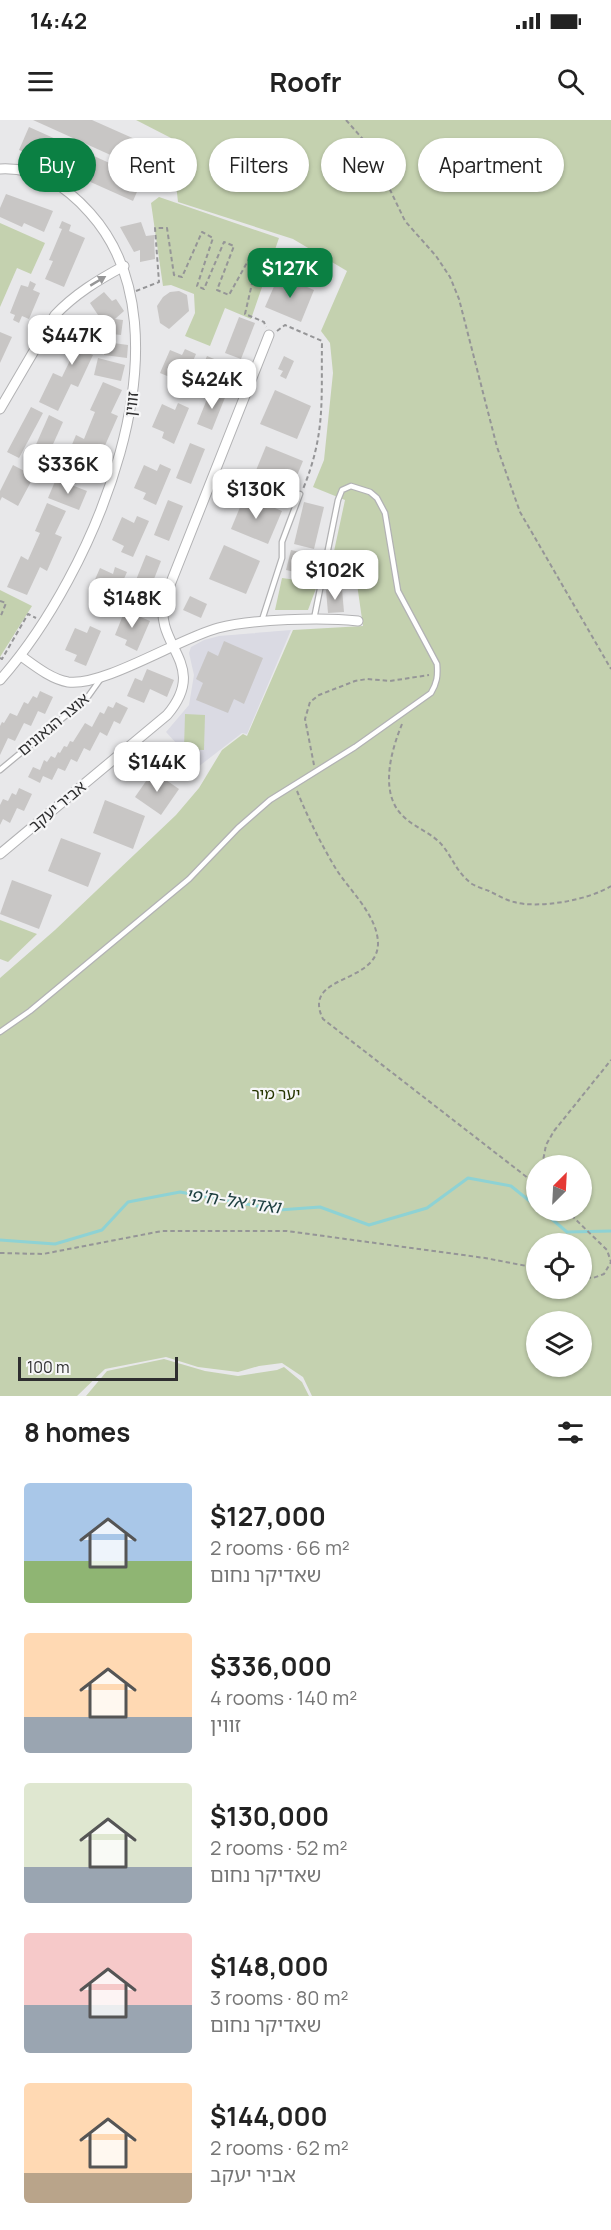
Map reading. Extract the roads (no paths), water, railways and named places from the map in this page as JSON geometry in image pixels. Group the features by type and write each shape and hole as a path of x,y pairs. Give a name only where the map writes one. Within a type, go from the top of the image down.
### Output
{"street":[{"name":"זווין","path":"0,169 37,173 58,184 78,199 114,244 124,266 131,292 136,329 129,419 126,436 110,484 83,549 43,622 21,656 0,680"},
{"path":"0,409 55,315 91,284 124,266"},
{"name":"אביר יעקב","path":"0,854 167,715 181,696 184,688 182,669 162,616 164,600 269,335"},
{"path":"21,656 45,673 66,681 84,681 219,628 313,620 358,621"}],"lane":[{"path":"223,372 250,383"},
{"path":"0,1032 30,1011 189,879 238,828 270,800 355,747 430,693 435,686 438,675 437,664 398,591 385,513 377,498 370,492 351,486 342,490 313,620"},
{"path":"261,623 282,558 282,542 300,494"},
{"name":"אוצר הגאונים","path":"0,770 87,698 103,675"}],"waterway":[{"name":"ואדי אל-ח'פי","path":"0,1240 55,1244 102,1230 128,1202 180,1192 279,1210 320,1207 369,1225 427,1208 468,1178 511,1186 526,1198"},
{"path":"554,1221 567,1232 611,1231"}],"park label":[{"name":"יער מיר","path":"276,1093"}]}
